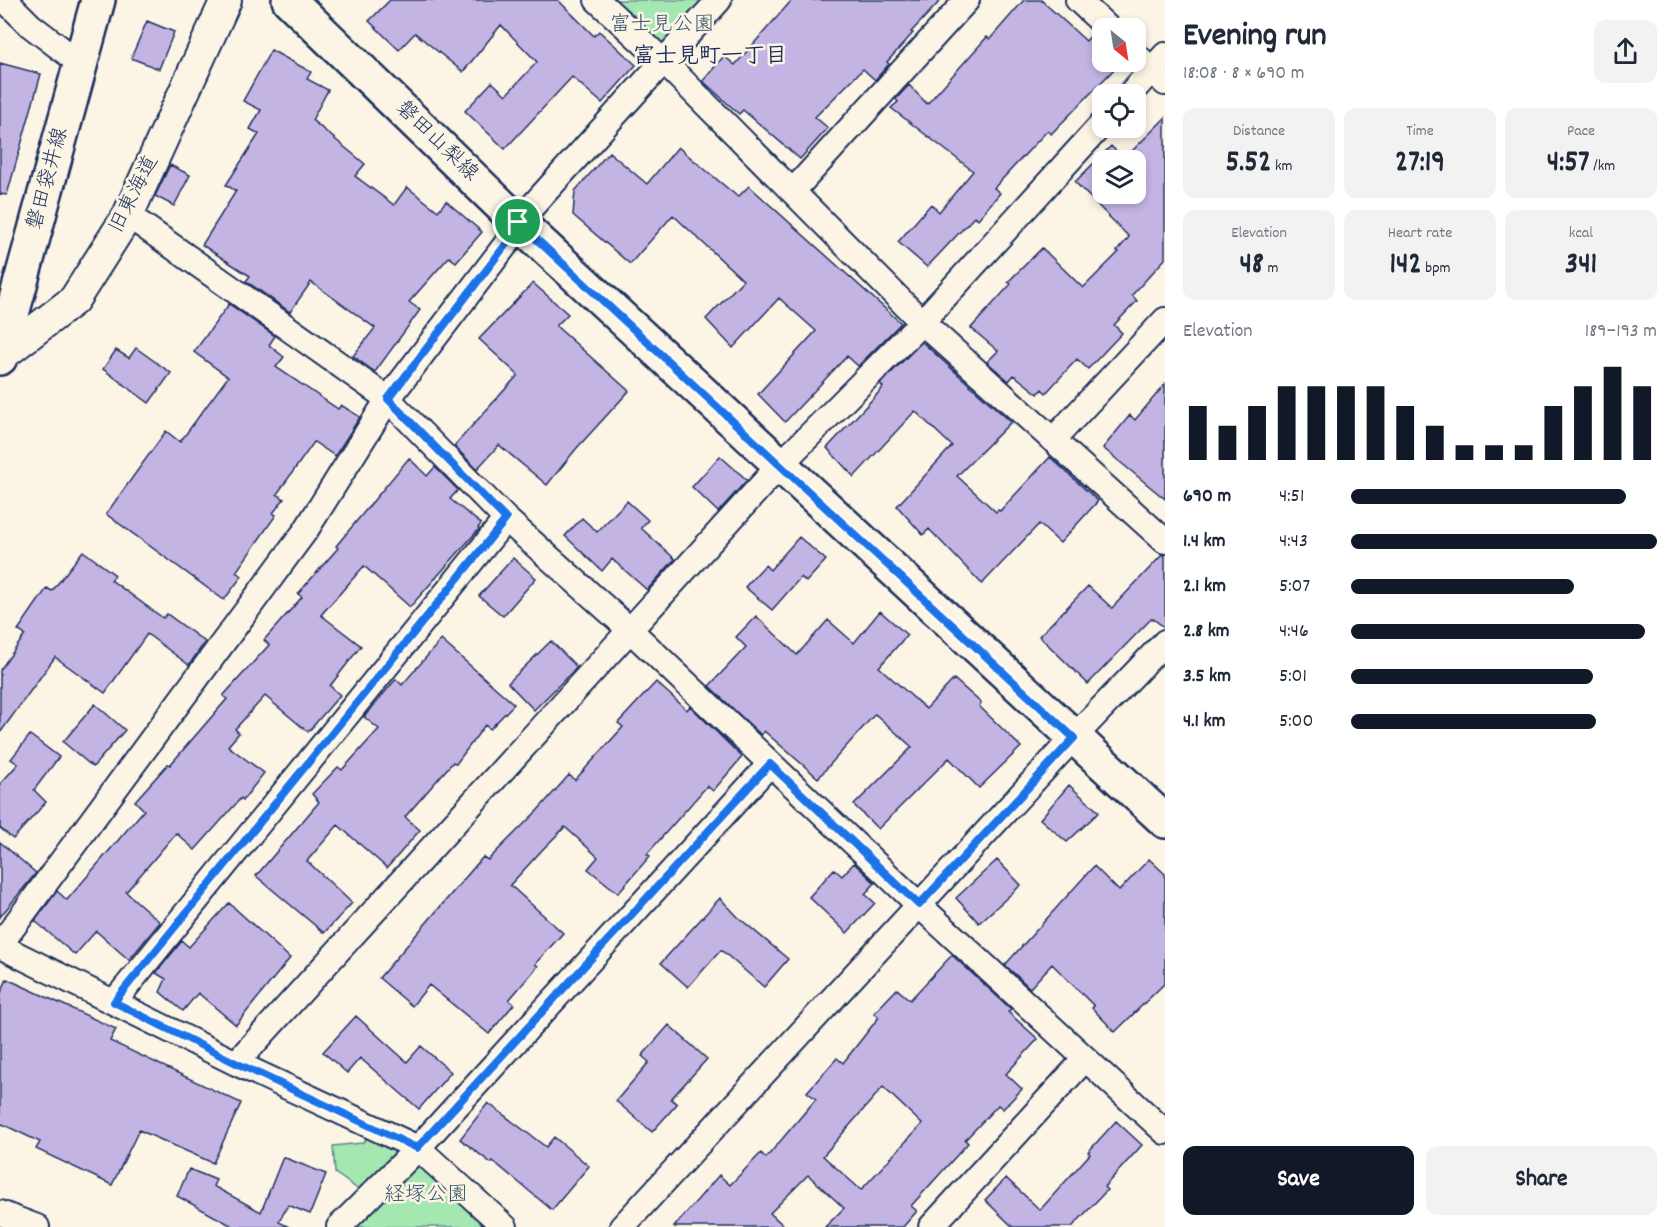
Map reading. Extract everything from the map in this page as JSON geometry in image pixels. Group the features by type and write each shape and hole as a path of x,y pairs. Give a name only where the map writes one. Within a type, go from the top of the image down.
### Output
{"main road":[{"name":"磐田袋井線","path":"0,358 98,0"},
{"name":"磐田山梨線","path":"289,0 518,222 1165,821"}],"street":[{"path":"5,0 30,25 81,64"},
{"name":"旧東海道","path":"0,358 74,300 128,215 226,0"},
{"path":"597,0 664,62 922,322 1165,541"},
{"path":"505,1227 417,1148 236,1063 0,945 306,530 388,399 507,243 518,222 719,0"},
{"path":"793,191 967,0"},
{"path":"1078,0 1097,18"},
{"path":"1139,84 1154,66"},
{"path":"236,1063 780,465 922,322 1092,135"},
{"path":"128,215 388,399 506,519 629,629 919,905 1165,1132"},
{"path":"1053,440 1165,320"},
{"path":"114,1002 506,519"},
{"path":"622,1227 1165,642"},
{"path":"339,1227 417,1148 770,764"},
{"path":"931,1227 1084,1059"},
{"path":"0,1213 37,1227"}],"green space":[{"name":"富士見公園","path":"597,0 718,0 664,62"},
{"name":"経塚公園","path":"370,1136 418,1165 505,1227 339,1227 369,1197 335,1173 333,1146 362,1143"}],"building":[{"path":"390,0 558,0 594,36 599,31 636,65 602,103 572,77 505,149 465,111 492,82 506,95 537,62 501,25 463,72 415,33 399,50 369,21"},
{"path":"792,0 941,0 911,32 913,33 887,62 889,64 875,80 863,69 815,117 828,128 800,159 743,110 739,114 703,81 724,56 735,65"},
{"path":"1024,0 1041,0 1086,41 1092,34 1092,72 1111,72 1100,84 1092,84 1092,92 1051,134 1047,131 994,188 1000,193 978,219 975,216 927,267 898,242 931,204 939,212 973,171 891,108 898,102 896,99 909,85 927,104 987,37 990,39"},
{"path":"147,21 174,32 159,69 131,58"},
{"path":"271,50 311,72 307,79 328,90 312,120 365,164 355,176 394,205 407,187 438,211 446,201 482,232 456,262 449,257 409,302 420,310 375,372 353,356 375,328 311,282 290,312 246,281 250,276 202,245 236,191 226,185 259,134 250,129 261,110 243,101"},
{"path":"0,63 41,74 7,195 0,194"},
{"path":"1165,118 1165,259 1132,295 1137,301 1114,325 1122,333 1088,369 1077,359 1046,393 1042,389 1038,394 1014,375 1009,381 987,362 998,351 971,328 1011,284 1008,282 1042,248 1083,288 1119,252 1117,251 1129,237 1097,204 1146,204 1146,150 1133,150"},
{"path":"678,147 738,197 749,186 901,323 858,366 847,356 785,422 758,394 816,331 779,298 733,348 706,319 743,280 673,215 630,264 573,215 575,191 609,152 647,184"},
{"path":"170,165 190,175 174,206 155,196"},
{"path":"1092,165 1092,199 1075,182"},
{"path":"533,283 568,314 556,326 629,391 576,449 547,485 499,445 477,469 454,446 518,375 479,339"},
{"path":"229,304 275,336 269,345 284,357 276,367 338,409 341,405 360,417 335,456 314,442 277,494 284,499 273,513 276,515 236,572 242,576 224,600 106,514 166,431 180,442 228,377 194,352"},
{"path":"922,342 1011,422 957,476 996,512 1000,511 1050,457 1098,501 1060,543 1039,524 982,584 929,529 923,535 897,506 952,446 915,411 854,477 827,448 881,390 883,387 880,384"},
{"path":"136,348 171,373 149,403 103,369 116,350 129,358"},
{"path":"1165,384 1165,499 1103,448 1130,415 1135,420"},
{"path":"720,456 747,480 718,512 692,487"},
{"path":"409,458 427,476 435,467 458,490 450,499 481,524 479,529 410,607 364,566 321,615 361,646 330,686 340,695 308,732 265,696 235,729 239,733 228,746 264,773 243,800 241,798 195,850 176,833 126,892 160,922 129,960 96,931 75,955 35,921 57,891 67,900 144,810 135,801 168,764 170,765 227,699 223,696 269,645 264,640 302,597 298,594 338,548 336,546"},
{"path":"627,501 648,520 641,528 675,559 647,590 612,559 602,571 565,536 582,518 597,532"},
{"path":"799,537 826,560 806,582 801,577 772,610 745,587 765,565 770,570"},
{"path":"83,551 115,575 111,580 163,618 167,614 205,642 189,665 147,634 105,693 55,657 0,733 0,670 25,635 18,630 47,588 52,591"},
{"path":"1162,555 1165,555 1165,628 1152,618 1088,684 1039,636 1088,586 1112,608"},
{"path":"513,558 536,578 503,616 479,596"},
{"path":"880,611 907,635 879,667 926,709 954,679 981,703 979,706 1021,747 979,788 949,758 878,829 854,805 912,747 875,714 818,778 764,731 761,735 709,686 746,647 736,637 756,616 797,655 828,620 854,643"},
{"path":"441,640 514,704 490,729 485,725 456,764 453,762 405,817 420,830 387,868 338,825 307,861 352,903 324,933 256,876 319,802 312,794 338,767 342,770 379,729 364,717 396,679 402,685"},
{"path":"551,641 577,667 534,710 508,683"},
{"path":"656,682 687,710 690,706 742,757 713,791 707,786 647,854 650,856 618,893 588,869 598,857 565,827 510,885 563,933 535,964 538,966 509,1000 514,1004 489,1034 429,985 412,1006 379,978 483,857 488,860 569,775 575,780 623,727 618,723"},
{"path":"95,704 125,730 93,767 63,742"},
{"path":"30,735 59,757 34,790 46,802 13,839 0,828 0,784 18,764 11,759"},
{"path":"1069,785 1099,812 1067,842 1040,819"},
{"path":"0,842 36,873 0,917"},
{"path":"1149,859 1165,874 1165,983 1115,1032 1092,1008 1094,1006 1052,964 1030,988 1005,965 1094,866 1119,891"},
{"path":"997,860 1021,885 979,923 956,898"},
{"path":"854,863 875,883 865,894 875,903 847,933 809,897 834,869 842,876"},
{"path":"720,898 738,917 788,959 764,987 721,950 688,987 661,963"},
{"path":"229,903 290,958 236,1025 198,993 183,1011 160,992 166,979 156,973 182,941 189,947"},
{"path":"952,955 1011,1009 1008,1012 1038,1039 1006,1074 1022,1089 1003,1109 998,1105 965,1140 968,1143 911,1206 917,1211 903,1227 825,1227 844,1208 808,1175 770,1213 785,1227 674,1227 719,1175 730,1185 761,1153 766,1158 816,1099 807,1092 837,1058 843,1063 879,1017 874,1013 897,989 910,1000","holes":["883,1087 922,1124 861,1190 823,1156"]},
{"path":"7,979 116,1029 110,1041 241,1103 213,1163 139,1130 112,1185 36,1149 40,1142 0,1123 0,995"},
{"path":"356,1016 407,1062 421,1046 451,1072 419,1109 360,1058 347,1073 323,1052"},
{"path":"669,1025 707,1059 671,1099 677,1104 652,1132 616,1101 649,1062 642,1056"},
{"path":"488,1103 546,1147 554,1137 589,1166 552,1210 493,1161 491,1163 460,1139"},
{"path":"1116,1121 1142,1145 1104,1187 1107,1190 1072,1227 1013,1227 985,1200 1006,1178 1040,1210"},
{"path":"283,1157 326,1174 310,1214 288,1205 279,1222 289,1227 234,1227 177,1196 189,1169 216,1180 213,1186 261,1212"}],"district":[{"name":"富士見町一丁目","path":"710,57"}],"route":[{"path":"518,222 1074,738 919,905 770,764 417,1148 236,1063 114,1002 506,519 388,399 507,243 518,222"}]}
